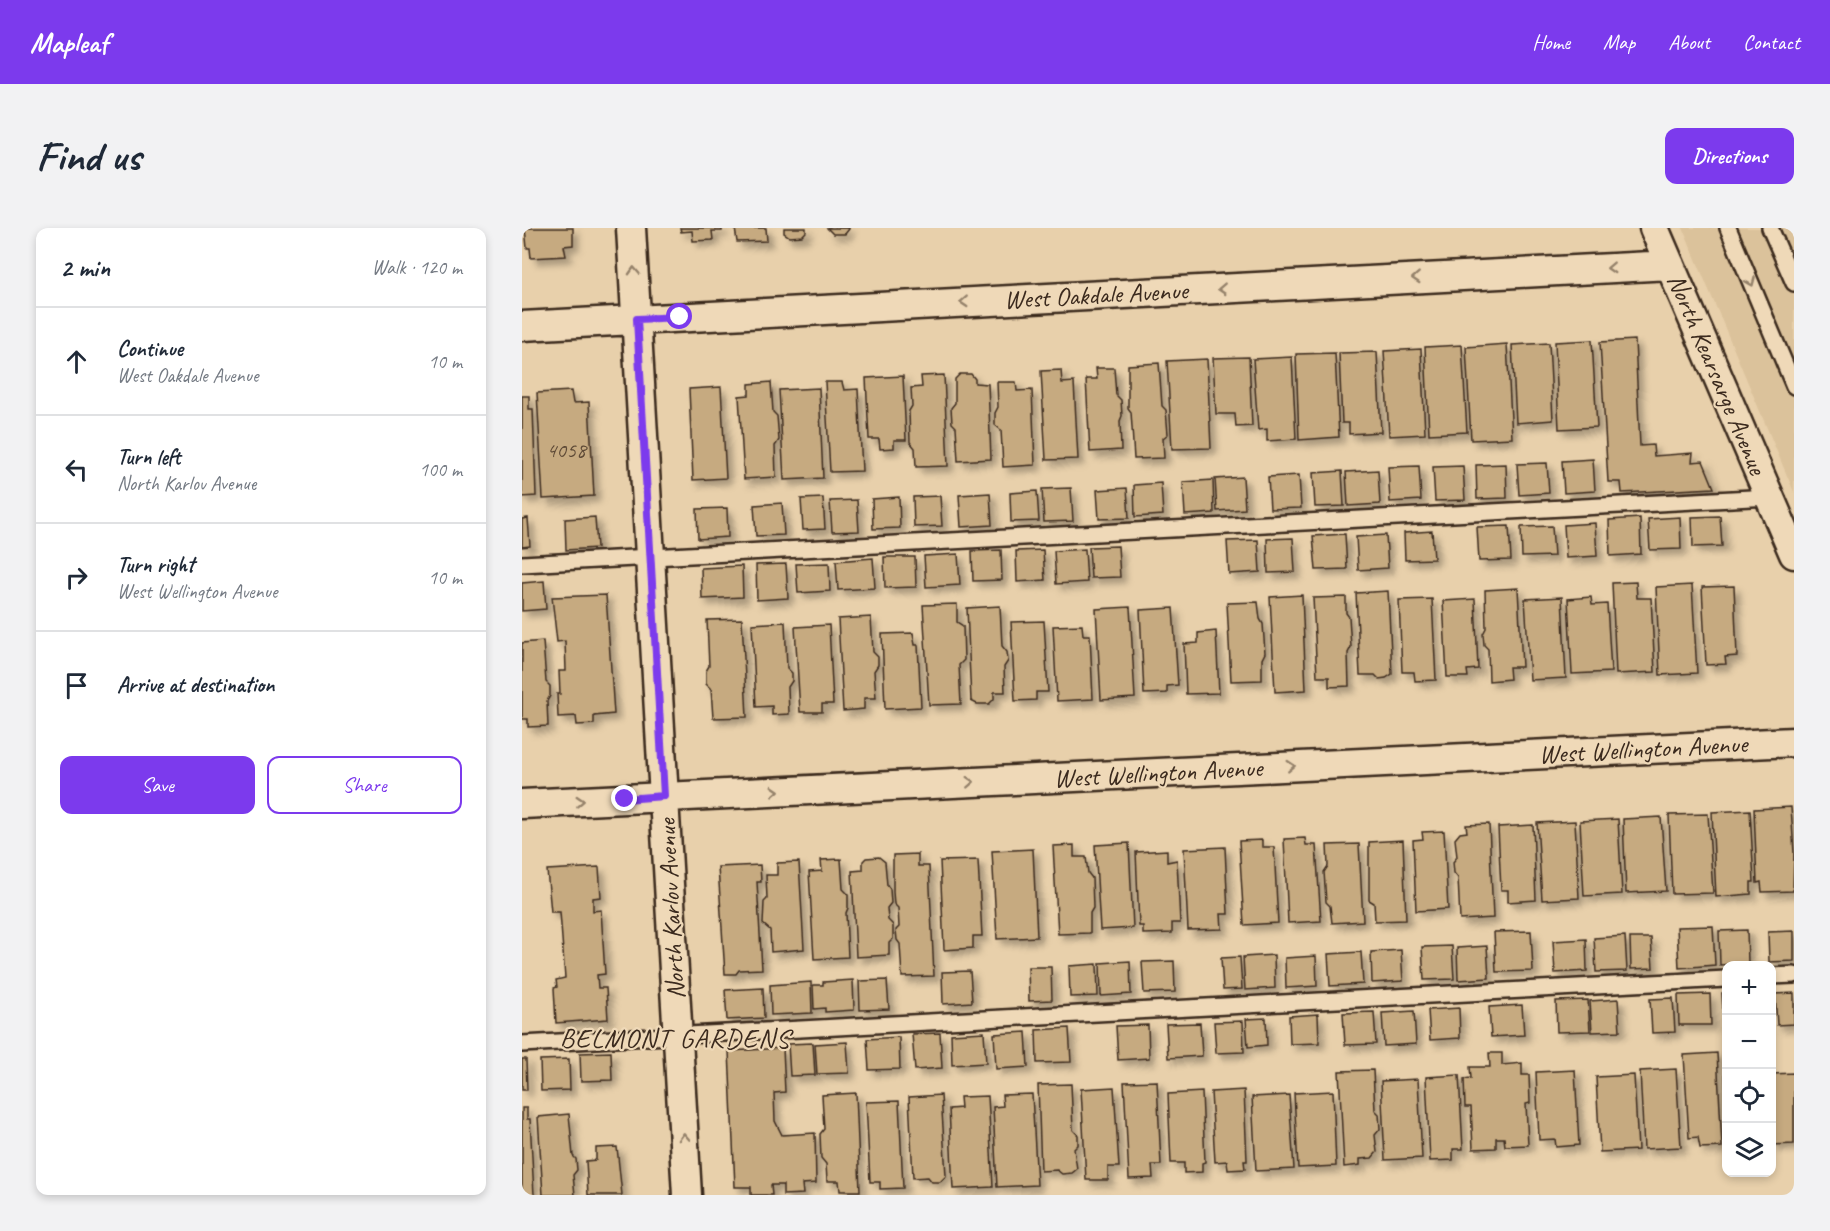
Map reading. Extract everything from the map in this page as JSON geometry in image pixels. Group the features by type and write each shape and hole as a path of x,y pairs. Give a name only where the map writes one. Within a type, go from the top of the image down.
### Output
{"street":[{"name":"North Karlov Avenue","path":"632,228 687,1195"},
{"name":"North Kearsarge Avenue","path":"1654,228 1794,554"},
{"name":"West Oakdale Avenue","path":"522,326 1670,265"},
{"name":"West Wellington Avenue","path":"522,804 1794,742"}],"lane":[{"path":"1728,228 1794,386"},
{"path":"1770,228 1794,283"},
{"path":"522,564 1770,497"},
{"path":"1776,976 1794,975"},
{"path":"522,1044 1722,979"}],"shaded area":[{"path":"1683,228 1794,228 1794,492 1690,245"}],"building":[{"path":"525,228 573,228 573,245 564,246 566,256 531,258 530,248 527,248"},
{"path":"680,228 722,228 722,231 712,231 713,240 693,241 692,231 681,232"},
{"path":"735,228 766,228 767,241 737,242"},
{"path":"784,228 806,228 806,232 802,236 790,237 784,233"},
{"path":"827,228 849,229 845,234 833,234"},
{"path":"1592,340 1597,427 1559,429 1555,342"},
{"path":"1635,340 1640,446 1653,445 1654,456 1693,453 1692,462 1703,461 1714,488 1622,493 1621,482 1608,482 1600,342"},
{"path":"1549,343 1553,420 1516,423 1512,345"},
{"path":"1507,344 1512,438 1471,440 1466,347"},
{"path":"1462,345 1467,432 1429,434 1425,347"},
{"path":"1421,349 1425,434 1389,436 1384,351"},
{"path":"1377,352 1381,432 1349,434 1349,423 1342,423 1339,353"},
{"path":"1335,353 1339,437 1299,440 1296,354"},
{"path":"1249,357 1252,426 1236,427 1235,414 1216,414 1213,358"},
{"path":"1292,357 1296,439 1267,441 1267,429 1258,430 1253,359"},
{"path":"1207,359 1211,448 1172,449 1167,361"},
{"path":"1159,363 1162,406 1166,410 1168,434 1163,438 1164,458 1134,459 1131,412 1128,408 1128,365"},
{"path":"1096,368 1114,368 1116,395 1121,400 1121,450 1090,452 1086,379 1097,379"},
{"path":"1061,370 1062,383 1074,382 1078,459 1046,460 1041,371"},
{"path":"960,374 971,374 975,383 988,384 991,459 958,461 956,427 952,423 951,408 955,403 955,379"},
{"path":"944,375 948,466 916,467 915,448 910,442 911,388 922,387 921,376"},
{"path":"903,376 906,440 894,440 894,448 880,449 879,439 869,439 866,378"},
{"path":"771,382 773,412 777,416 779,440 775,446 776,477 744,479 739,396 749,395 749,384"},
{"path":"825,382 842,382 844,390 858,389 862,471 830,472"},
{"path":"997,382 1016,382 1017,391 1032,390 1035,465 1003,467 1001,430 995,425 995,413 998,407"},
{"path":"721,387 726,478 693,480 689,389"},
{"path":"819,388 823,478 784,480 779,390"},
{"path":"571,391 573,403 589,402 594,496 543,499 537,393"},
{"path":"522,396 529,396 529,409 533,409 536,496 522,497"},
{"path":"1593,459 1595,491 1564,493 1562,461"},
{"path":"1547,463 1549,493 1519,495 1517,464"},
{"path":"1506,464 1507,498 1477,499 1476,465"},
{"path":"1419,466 1421,500 1390,502 1388,467"},
{"path":"1463,466 1465,500 1435,501 1433,467"},
{"path":"1378,470 1380,504 1348,506 1346,472"},
{"path":"1342,471 1344,506 1315,507 1313,473"},
{"path":"1299,475 1301,508 1270,509 1268,477"},
{"path":"1243,477 1245,509 1217,511 1215,479"},
{"path":"1213,480 1214,513 1185,515 1183,482"},
{"path":"1161,483 1163,515 1135,517 1134,485"},
{"path":"1071,488 1073,521 1044,522 1042,489"},
{"path":"1127,488 1129,518 1099,519 1097,490"},
{"path":"1037,491 1039,521 1011,522 1010,493"},
{"path":"990,493 992,525 961,527 959,495"},
{"path":"940,496 942,526 914,527 913,497"},
{"path":"899,497 900,528 873,529 872,499"},
{"path":"823,498 825,529 803,530 801,499"},
{"path":"857,500 859,531 832,532 830,501"},
{"path":"782,503 784,535 756,536 754,505"},
{"path":"727,508 728,537 698,539 697,509"},
{"path":"1720,516 1722,546 1693,547 1692,517"},
{"path":"595,517 597,548 566,550 565,519"},
{"path":"1680,517 1681,549 1650,550 1648,519"},
{"path":"528,518 530,546 522,547 522,519"},
{"path":"1640,518 1641,554 1610,556 1609,520"},
{"path":"1595,523 1597,556 1566,558 1564,525"},
{"path":"1509,526 1511,560 1479,561 1477,527"},
{"path":"1552,526 1554,556 1522,557 1521,527"},
{"path":"1432,531 1434,559 1405,560 1404,533"},
{"path":"1345,534 1347,569 1316,570 1313,536"},
{"path":"1386,535 1388,568 1358,570 1356,537"},
{"path":"1293,538 1295,572 1268,573 1267,539"},
{"path":"1258,540 1260,572 1229,574 1227,541"},
{"path":"1118,546 1120,577 1091,578 1089,547"},
{"path":"1085,549 1087,582 1056,584 1054,551"},
{"path":"1001,550 1002,580 973,581 972,551"},
{"path":"1043,550 1045,580 1017,582 1016,551"},
{"path":"958,554 960,585 926,587 924,556"},
{"path":"884,557 915,557 916,587 885,588"},
{"path":"873,558 875,588 838,590 836,561"},
{"path":"829,563 830,591 798,593 796,564"},
{"path":"786,564 788,598 757,600 756,565"},
{"path":"742,566 743,597 702,599 701,568"},
{"path":"544,581 546,609 522,611 522,583"},
{"path":"1636,582 1637,598 1651,598 1655,672 1616,674 1612,583"},
{"path":"1692,585 1697,673 1660,675 1656,587"},
{"path":"1734,586 1737,656 1725,657 1726,664 1706,665 1702,587"},
{"path":"1518,588 1522,667 1509,667 1510,679 1489,681 1488,649 1484,645 1483,634 1486,628 1485,590"},
{"path":"1388,591 1392,674 1379,679 1375,675 1360,675 1356,593"},
{"path":"606,595 614,714 594,716 594,724 577,725 576,716 558,717 559,671 566,671 565,641 557,642 552,597"},
{"path":"1302,595 1306,690 1275,692 1270,597"},
{"path":"1346,597 1351,647 1348,653 1349,686 1329,687 1329,677 1317,677 1313,598"},
{"path":"1562,597 1566,678 1530,680 1525,599"},
{"path":"1591,597 1592,605 1607,604 1611,672 1572,674 1568,599"},
{"path":"1432,599 1436,680 1415,681 1414,672 1402,672 1399,600"},
{"path":"1475,599 1478,669 1467,670 1468,677 1447,677 1443,601"},
{"path":"1258,602 1260,619 1263,624 1265,653 1262,659 1262,680 1231,681 1227,603"},
{"path":"957,604 957,622 963,626 964,660 959,665 961,704 929,705 923,605"},
{"path":"1000,606 1002,646 1007,652 1008,661 1004,667 1005,692 994,692 994,699 989,704 977,704 971,701 967,608"},
{"path":"1130,607 1135,698 1101,700 1096,609"},
{"path":"1173,608 1178,685 1167,686 1167,693 1144,694 1140,610"},
{"path":"871,617 873,652 878,657 878,665 874,671 876,698 864,698 864,709 843,711 838,619"},
{"path":"742,619 747,717 713,718 711,689 706,684 706,671 709,666 707,620"},
{"path":"1044,621 1048,692 1036,692 1036,700 1015,701 1011,622"},
{"path":"785,622 787,668 792,673 792,681 788,687 789,714 772,715 772,706 756,707 752,624"},
{"path":"829,625 833,704 822,704 822,712 800,712 795,627"},
{"path":"1082,625 1083,635 1090,635 1093,699 1057,701 1053,626"},
{"path":"1216,631 1219,693 1186,694 1184,644 1198,643 1198,633"},
{"path":"913,633 915,645 918,645 921,707 885,709 882,634"},
{"path":"543,641 546,682 550,686 550,696 547,701 548,726 528,727 528,719 522,719 522,643"},
{"path":"1791,807 1794,853 1793,891 1762,892 1761,882 1757,883 1754,809"},
{"path":"1750,810 1754,882 1751,882 1751,894 1716,897 1712,812"},
{"path":"1708,814 1713,893 1672,894 1669,815"},
{"path":"1661,817 1666,891 1626,893 1623,819"},
{"path":"1618,819 1622,894 1584,896 1580,821"},
{"path":"1575,821 1579,898 1542,900 1537,823"},
{"path":"1489,824 1493,918 1460,920 1458,878 1454,873 1453,862 1457,857 1455,839 1460,833 1467,832 1466,825"},
{"path":"1533,825 1536,900 1508,902 1508,890 1501,890 1498,827"},
{"path":"1444,831 1448,909 1416,911 1413,840 1423,839 1422,832"},
{"path":"1305,838 1306,845 1316,845 1321,921 1288,923 1284,839"},
{"path":"1262,840 1262,847 1274,847 1278,923 1244,925 1239,841"},
{"path":"1403,840 1406,920 1375,921 1374,903 1369,900 1369,842"},
{"path":"1129,843 1133,928 1100,930 1095,845"},
{"path":"1359,844 1363,921 1332,923 1330,906 1326,902 1324,872 1328,866 1327,845"},
{"path":"1074,845 1074,857 1086,857 1088,873 1092,878 1093,908 1090,913 1090,933 1058,934 1053,846"},
{"path":"1225,847 1228,914 1221,914 1222,929 1188,930 1184,849"},
{"path":"1033,849 1037,937 997,939 992,851"},
{"path":"1167,850 1167,862 1177,860 1180,923 1172,923 1172,933 1143,934 1143,926 1139,926 1136,852"},
{"path":"918,854 918,866 929,866 934,976 902,977 900,944 896,930 899,927 898,908 894,904 893,892 893,855"},
{"path":"879,857 885,862 887,885 890,889 891,903 887,908 888,920 893,925 893,939 889,943 889,955 856,957 852,871 863,870 863,861 866,858"},
{"path":"841,859 843,889 848,894 846,913 848,957 814,959 809,872 822,871 821,860"},
{"path":"978,860 982,936 973,936 973,948 944,950 940,861"},
{"path":"799,862 804,949 771,952 770,930 763,924 764,902 767,899 766,875 777,875 777,863"},
{"path":"760,865 761,882 757,882 762,969 739,970 736,974 725,974 718,867"},
{"path":"599,867 601,897 593,898 593,911 601,910 605,974 597,975 598,988 606,988 608,1019 556,1023 554,988 557,987 556,980 565,978 560,912 551,912 547,870"},
{"path":"1713,926 1715,965 1679,968 1677,927"},
{"path":"1747,930 1748,961 1722,961 1720,965 1719,931"},
{"path":"1531,931 1533,971 1496,972 1494,932"},
{"path":"1794,931 1794,961 1769,961 1768,932"},
{"path":"1625,936 1627,971 1596,972 1594,938"},
{"path":"1630,938 1651,938 1653,968 1631,969"},
{"path":"1586,939 1587,971 1555,973 1553,941"},
{"path":"1452,946 1454,979 1424,980 1422,947"},
{"path":"1487,946 1489,978 1458,980 1457,948"},
{"path":"1401,950 1403,981 1372,983 1371,952"},
{"path":"1361,952 1363,984 1330,986 1328,954"},
{"path":"1274,955 1275,988 1245,990 1243,957"},
{"path":"1316,956 1317,986 1286,988 1285,958"},
{"path":"1240,957 1242,989 1223,990 1221,958"},
{"path":"1130,961 1131,994 1101,996 1100,963"},
{"path":"1174,961 1175,992 1144,993 1142,962"},
{"path":"1097,964 1098,996 1070,997 1069,966"},
{"path":"1028,967 1051,967 1052,1000 1029,1001"},
{"path":"970,971 972,1002 943,1004 942,972"},
{"path":"853,980 854,1010 825,1012 825,1008 814,1009 813,985"},
{"path":"887,980 889,1009 860,1010 859,981"},
{"path":"811,982 812,1013 771,1015 770,985"},
{"path":"763,988 764,1018 727,1020 725,990"},
{"path":"1794,993 1794,1024 1777,1025 1776,994"},
{"path":"1710,994 1711,1025 1679,1025 1678,995"},
{"path":"1673,998 1675,1032 1652,1033 1650,999"},
{"path":"1618,999 1620,1031 1592,1032 1590,1001"},
{"path":"1588,1000 1590,1031 1557,1032 1556,1001"},
{"path":"1522,1005 1524,1035 1491,1037 1489,1007"},
{"path":"1459,1008 1460,1038 1430,1040 1428,1010"},
{"path":"1414,1011 1416,1044 1384,1046 1382,1013"},
{"path":"1374,1012 1376,1044 1345,1045 1343,1013"},
{"path":"1318,1014 1319,1043 1290,1044 1289,1016"},
{"path":"1266,1018 1267,1045 1248,1047 1246,1019"},
{"path":"1243,1021 1244,1052 1216,1053 1214,1022"},
{"path":"1200,1023 1202,1056 1168,1058 1166,1024"},
{"path":"1148,1025 1149,1058 1118,1060 1116,1026"},
{"path":"1069,1028 1071,1062 1037,1063 1036,1030"},
{"path":"984,1032 986,1063 952,1065 951,1034"},
{"path":"1026,1032 1028,1067 996,1069 994,1034"},
{"path":"940,1033 942,1068 915,1070 912,1034"},
{"path":"899,1037 900,1069 869,1070 867,1039"},
{"path":"847,1042 849,1073 817,1074 815,1044"},
{"path":"813,1043 815,1075 790,1076 788,1044"},
{"path":"783,1048 785,1092 774,1093 775,1121 782,1135 815,1133 816,1183 802,1184 803,1194 783,1195 783,1185 771,1185 772,1195 751,1195 751,1187 735,1187 729,1051"},
{"path":"611,1052 612,1080 581,1081 580,1053"},
{"path":"1489,1053 1502,1053 1502,1065 1522,1063 1522,1075 1529,1075 1530,1103 1526,1104 1528,1145 1505,1146 1504,1138 1496,1138 1496,1148 1473,1149 1471,1107 1465,1107 1464,1079 1471,1078 1470,1067 1490,1067"},
{"path":"1717,1053 1722,1147 1700,1148 1698,1137 1689,1138 1684,1055"},
{"path":"522,1059 526,1059 527,1090 522,1090"},
{"path":"569,1059 570,1090 541,1091 540,1060"},
{"path":"1676,1069 1681,1147 1644,1149 1640,1071"},
{"path":"1373,1070 1375,1110 1379,1114 1380,1129 1375,1135 1377,1152 1372,1158 1360,1159 1360,1165 1344,1167 1339,1071"},
{"path":"1575,1070 1579,1145 1556,1147 1555,1139 1539,1140 1536,1072"},
{"path":"1794,1073 1794,1144 1776,1145 1776,1074"},
{"path":"1459,1075 1463,1149 1453,1149 1453,1160 1430,1161 1426,1077"},
{"path":"1634,1075 1638,1150 1600,1152 1596,1077"},
{"path":"1418,1079 1422,1158 1385,1160 1381,1081"},
{"path":"1157,1081 1161,1165 1152,1165 1153,1178 1129,1179 1124,1082"},
{"path":"1071,1084 1073,1130 1078,1135 1078,1145 1074,1149 1077,1169 1072,1173 1062,1174 1057,1170 1041,1171 1038,1085"},
{"path":"1114,1087 1119,1167 1108,1167 1108,1180 1086,1180 1081,1089"},
{"path":"1244,1090 1247,1161 1244,1161 1245,1169 1228,1170 1227,1161 1215,1162 1211,1092"},
{"path":"1333,1091 1336,1166 1298,1168 1294,1093"},
{"path":"1202,1092 1205,1162 1202,1163 1202,1172 1184,1173 1184,1163 1171,1163 1168,1094"},
{"path":"856,1093 860,1191 840,1191 839,1181 827,1181 826,1164 821,1158 820,1134 824,1129 822,1095"},
{"path":"1032,1094 1037,1185 997,1187 993,1107 1003,1106 1002,1095"},
{"path":"941,1095 946,1176 940,1182 932,1182 928,1177 913,1178 909,1097"},
{"path":"1289,1095 1294,1169 1256,1171 1252,1097"},
{"path":"988,1096 993,1187 953,1189 949,1109 961,1108 960,1097"},
{"path":"899,1101 903,1188 880,1189 880,1182 870,1182 866,1102"},
{"path":"522,1108 527,1108 527,1119 530,1119 534,1195 522,1195"},
{"path":"569,1114 573,1156 576,1159 577,1170 573,1175 575,1195 543,1195 538,1117"},
{"path":"617,1147 622,1195 588,1195 586,1161 596,1160 596,1148"}],"district":[{"name":"BELMONT GARDENS","path":"675,1038"}],"route":[{"path":"625,799 664,796 637,319 680,317"}]}
